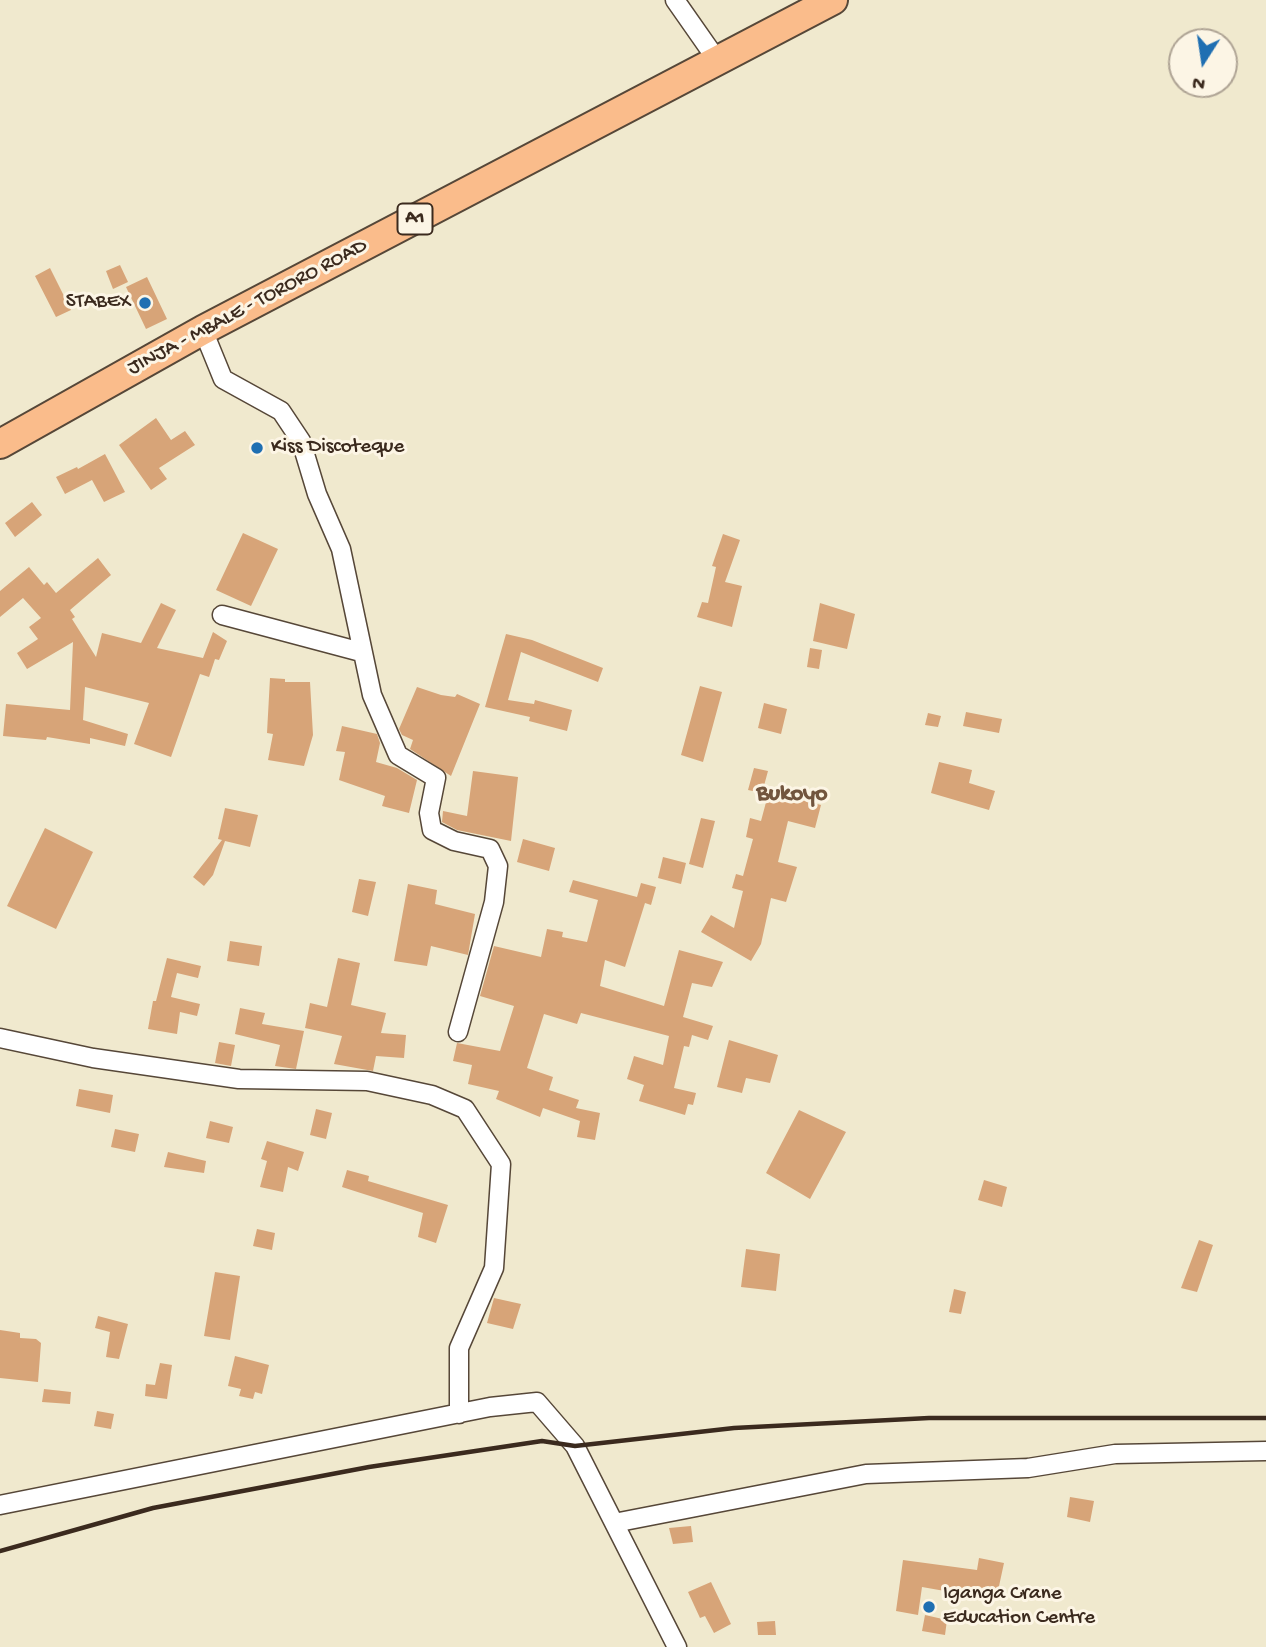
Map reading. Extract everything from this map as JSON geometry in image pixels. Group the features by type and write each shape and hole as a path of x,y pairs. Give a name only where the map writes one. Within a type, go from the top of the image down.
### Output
{"main road":[{"name":"JINJA - MBALE - TORORO ROAD","path":"0,444 202,330 833,0"}],"street":[{"path":"675,0 718,60"},
{"path":"202,330 223,379 281,411 301,441 317,494 341,549 372,695 397,755 436,778 429,813 432,830 454,841 490,849 498,866 494,902 474,966 458,1032"},
{"path":"222,615 361,652"},
{"path":"0,1038 93,1058 239,1079 367,1081 432,1095 464,1109 500,1164 494,1268 459,1348 459,1414"},
{"path":"0,1505 459,1414 537,1402 575,1446 677,1647"},
{"path":"614,1523 866,1474 1028,1468 1115,1454 1266,1451"}],"building":[{"path":"120,265 128,282 113,289 106,271"},
{"path":"50,268 71,310 56,317 35,276"},
{"path":"147,277 167,319 146,329 126,287"},
{"path":"156,418 171,440 185,431 195,445 159,468 167,479 151,490 119,445"},
{"path":"105,454 125,492 104,502 92,480 65,494 56,477 77,467 78,469"},
{"path":"32,502 42,515 15,537 5,523"},
{"path":"243,533 278,549 251,606 216,590"},
{"path":"723,534 740,540 725,582 742,586 732,627 697,617 702,602 708,603 716,567 712,566"},
{"path":"98,558 111,575 70,610 75,617 72,619 96,657 102,633 141,643 161,603 176,610 157,648 203,658 213,632 227,641 219,660 215,659 209,677 200,674 171,757 134,744 149,703 85,687 83,720 128,734 125,746 90,738 90,744 47,737 46,740 3,736 6,704 70,710 73,642 27,669 17,653 38,639 29,627 41,618 23,598 0,617 0,591 29,567 44,585 47,582 56,593"},
{"path":"820,603 855,614 847,649 813,641"},
{"path":"506,634 532,640 603,668 598,682 521,652 508,700 534,704 535,700 572,710 567,731 529,721 530,717 485,707"},
{"path":"810,648 822,650 819,669 807,667"},
{"path":"270,678 285,679 285,682 310,682 313,735 304,766 268,760 273,734 267,733"},
{"path":"700,686 722,692 703,762 681,755"},
{"path":"417,687 441,695 455,697 457,694 480,704 451,776 410,749 413,740 402,735 399,729"},
{"path":"764,703 787,709 781,734 758,728"},
{"path":"966,712 1002,719 999,733 963,726"},
{"path":"928,713 941,716 938,727 925,725"},
{"path":"342,726 377,734 380,743 376,762 397,768 417,780 409,813 382,806 385,796 339,780 345,752 336,751"},
{"path":"939,762 972,770 969,783 995,791 989,810 931,793"},
{"path":"754,768 768,771 762,793 748,790"},
{"path":"473,771 518,777 511,841 457,830 442,822 443,811 467,816"},
{"path":"769,791 821,805 815,828 788,821 778,862 797,867 786,902 771,898 761,944 751,961 701,932 711,915 734,928 743,891 732,888 736,874 743,876 753,839 746,837 750,818 761,821"},
{"path":"225,808 258,815 250,847 225,841 213,875 204,886 193,877 222,840 218,839"},
{"path":"701,818 715,821 703,868 689,864"},
{"path":"45,828 93,852 56,929 7,906"},
{"path":"523,839 555,848 549,871 517,862"},
{"path":"663,857 686,863 681,884 658,878"},
{"path":"359,879 376,882 368,916 352,912"},
{"path":"573,880 637,897 641,883 656,887 651,905 645,903 625,967 605,960 600,986 664,1006 679,950 723,962 712,987 692,983 683,1017 713,1026 708,1040 692,1035 689,1047 684,1046 674,1088 696,1093 693,1105 688,1104 685,1115 639,1101 644,1085 627,1079 634,1056 663,1065 669,1036 581,1013 577,1024 544,1014 527,1068 553,1077 549,1090 579,1100 576,1108 600,1113 595,1140 577,1137 580,1121 543,1108 540,1117 496,1099 499,1091 468,1084 472,1065 453,1061 457,1043 500,1051 514,1006 480,996 494,946 541,957 547,929 563,932 562,937 587,942 598,900 569,892"},
{"path":"408,884 437,890 435,904 475,914 468,955 431,946 427,966 394,961"},
{"path":"230,941 262,946 259,966 227,961"},
{"path":"167,958 201,966 198,978 177,973 171,997 200,1004 197,1016 180,1012 177,1034 148,1029 153,1001 156,1001"},
{"path":"338,958 360,963 351,1005 386,1013 381,1033 406,1035 404,1058 376,1056 373,1071 334,1064 342,1036 305,1028 310,1003 327,1007"},
{"path":"240,1008 265,1013 262,1024 304,1031 296,1069 275,1066 280,1045 235,1034"},
{"path":"729,1040 778,1055 770,1083 746,1078 742,1093 717,1087"},
{"path":"219,1042 235,1045 231,1066 215,1063"},
{"path":"79,1089 113,1095 110,1113 76,1106"},
{"path":"316,1109 332,1113 326,1139 310,1135"},
{"path":"799,1110 846,1132 810,1199 766,1173"},
{"path":"210,1121 233,1127 229,1143 206,1138"},
{"path":"115,1129 139,1134 135,1152 111,1147"},
{"path":"267,1141 304,1152 298,1171 288,1167 283,1192 260,1187 267,1161 261,1159"},
{"path":"168,1152 206,1161 204,1173 164,1167"},
{"path":"347,1170 369,1176 368,1181 448,1205 436,1243 418,1237 423,1213 342,1187"},
{"path":"984,1180 1007,1187 1002,1207 978,1200"},
{"path":"257,1229 275,1233 272,1250 253,1246"},
{"path":"1199,1240 1213,1245 1197,1292 1181,1288"},
{"path":"746,1249 780,1254 776,1291 741,1287"},
{"path":"215,1272 240,1276 230,1340 204,1336"},
{"path":"954,1289 966,1292 961,1314 949,1312"},
{"path":"494,1298 521,1304 513,1329 487,1323"},
{"path":"98,1316 128,1324 119,1359 106,1357 110,1332 95,1328"},
{"path":"0,1330 20,1333 20,1338 36,1339 41,1343 38,1382 0,1378"},
{"path":"235,1356 269,1365 262,1394 255,1392 253,1399 239,1396 241,1389 228,1386"},
{"path":"160,1363 172,1365 167,1399 145,1396 146,1384 155,1385"},
{"path":"44,1389 71,1392 70,1404 42,1402"},
{"path":"97,1411 114,1414 111,1429 94,1426"},
{"path":"1070,1497 1094,1501 1090,1522 1067,1517"},
{"path":"691,1526 693,1542 673,1544 669,1528"},
{"path":"979,1558 1004,1563 996,1600 922,1587 918,1615 896,1611 903,1560 977,1570"},
{"path":"711,1582 731,1624 714,1633 705,1616 700,1618 688,1592"},
{"path":"925,1615 947,1620 945,1635 922,1631"},
{"path":"775,1621 776,1635 758,1635 757,1622"}],"railway":[{"path":"0,1551 153,1508 369,1467 542,1441 575,1446 734,1428 929,1418 1266,1418"}],"place":[{"name":"STABEX","path":"145,303"},
{"name":"Kiss Discoteque","path":"257,448"},
{"name":"Iganga Crane Education Centre","path":"929,1607"}],"district":[{"name":"Bukoyo","path":"792,795"}]}
